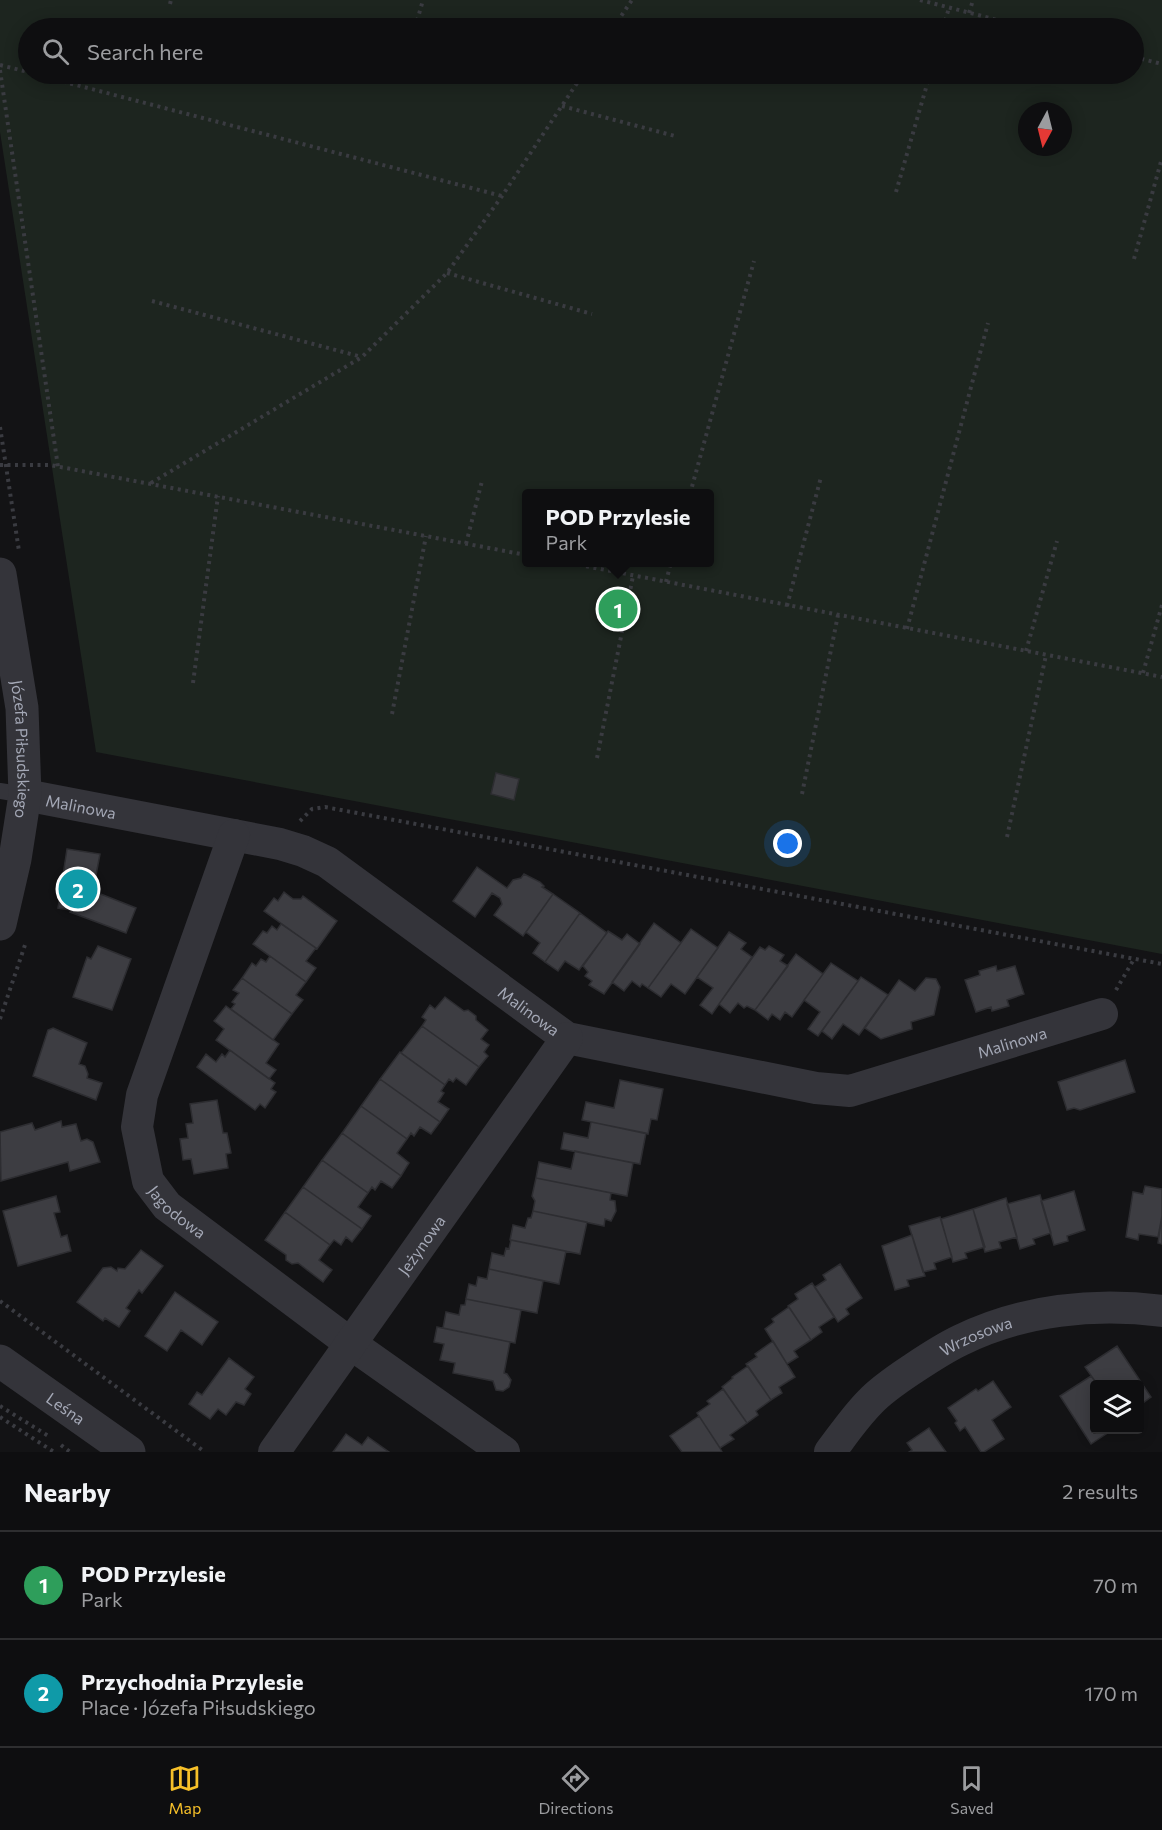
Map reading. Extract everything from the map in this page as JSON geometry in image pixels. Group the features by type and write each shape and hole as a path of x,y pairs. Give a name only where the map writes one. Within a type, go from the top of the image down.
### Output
{"street":[{"name":"Józefa Piłsudskiego","path":"0,574 22,708 13,793 15,859 0,924"},
{"name":"Malinowa","path":"13,793 280,844 327,862 567,1038 816,1088 850,1091 1101,1014"},
{"name":"Jagodowa","path":"234,836 142,1095 137,1126 148,1180 166,1206 351,1344 504,1452"},
{"name":"Jeżynowa","path":"274,1452 567,1038"},
{"name":"Wrzosowa","path":"830,1452 870,1401 902,1376 961,1340 999,1325 1066,1310 1097,1306 1162,1311"},
{"name":"Leśna","path":"2,1360 120,1448"}],"path":[{"path":"418,18 423,0"},
{"path":"620,18 632,0"},
{"path":"920,0 989,18"},
{"path":"969,13 973,0"},
{"path":"946,18 949,8"},
{"path":"1144,60 1162,64"},
{"path":"0,65 18,70"},
{"path":"0,70 58,467"},
{"path":"72,84 502,196"},
{"path":"151,483 363,357 447,273 502,196 576,84"},
{"path":"896,192 927,84"},
{"path":"561,106 675,136"},
{"path":"1134,259 1162,158"},
{"path":"691,489 754,261"},
{"path":"447,273 592,314"},
{"path":"152,301 363,357"},
{"path":"907,629 988,323"},
{"path":"0,465 58,467 522,554"},
{"path":"787,606 821,477"},
{"path":"466,544 482,481"},
{"path":"193,682 218,496"},
{"path":"392,714 426,536"},
{"path":"1026,651 1057,541"},
{"path":"589,567 1162,677"},
{"path":"666,582 670,567"},
{"path":"597,758 633,576"},
{"path":"1143,673 1162,605"},
{"path":"802,794 838,615"},
{"path":"1007,837 1046,655"},
{"path":"280,844 312,809 325,807 1162,964"},
{"path":"0,1301 205,1452"},
{"path":"0,1406 70,1452"},
{"path":"0,1417 54,1452"}],"shaded area":[{"path":"0,0 1162,0 1162,954 96,752 0,132"}],"building":[{"path":"496,773 519,779 514,800 491,794"},
{"path":"67,849 100,854 93,891 136,908 126,933 70,912 71,910 58,908"},
{"path":"477,867 507,888 513,880 521,878 524,874 540,882 544,886 542,887 553,894 523,936 494,915 502,904 500,898 492,893 475,917 453,901"},
{"path":"284,892 293,899 301,899 303,896 337,921 317,949 264,911 274,898 278,901"},
{"path":"553,894 580,913 545,962 533,953 540,943 526,932"},
{"path":"580,913 607,933 579,970 565,961 558,971 545,962"},
{"path":"654,923 681,943 648,988 642,984 640,987 632,981 624,991 612,982"},
{"path":"281,924 316,948 306,961 316,968 306,982 253,944 263,931 267,933 272,926 277,930"},
{"path":"691,929 718,948 685,994 671,984 661,997 648,988"},
{"path":"608,931 622,940 627,934 640,944 604,994 589,985 592,981 585,976 588,972 583,966"},
{"path":"729,932 746,943 741,949 752,957 712,1014 700,1005 713,988 697,977"},
{"path":"98,946 131,959 112,1010 73,997 87,957 91,959"},
{"path":"769,946 784,955 780,961 788,966 755,1010 747,1006 744,1008 738,1003 730,1013 719,1004 760,947 765,950"},
{"path":"796,954 823,974 792,1017 785,1012 780,1020 772,1014 768,1020 755,1010"},
{"path":"270,956 306,982 296,995 303,1000 292,1014 242,978 252,963 256,966 261,959 266,962"},
{"path":"831,963 858,981 818,1036 808,1029 820,1012 804,1000"},
{"path":"996,966 997,971 1015,966 1024,994 1007,1000 1009,1006 992,1011 991,1007 976,1012 965,980 980,975 979,971"},
{"path":"861,977 888,995 859,1035 843,1024 832,1039 822,1031"},
{"path":"242,978 292,1014 273,1040 231,1009 235,1004 232,1002 239,993 233,990"},
{"path":"926,978 936,979 940,987 934,1015 911,1022 912,1029 881,1039 865,1028 899,980 915,991"},
{"path":"445,997 464,1011 468,1010 476,1016 476,1020 488,1030 481,1039 489,1045 484,1052 488,1056 479,1067 422,1026 426,1020 422,1017 430,1005 435,1009"},
{"path":"226,1006 279,1044 266,1063 276,1070 269,1079 216,1040 224,1029 214,1021"},
{"path":"422,1026 479,1067 466,1085 456,1078 453,1082 449,1079 445,1085 401,1053"},
{"path":"53,1028 87,1043 79,1064 85,1066 87,1078 102,1083 96,1100 33,1076 48,1030"},
{"path":"230,1050 275,1083 271,1089 276,1092 265,1108 260,1104 255,1110 197,1067 206,1054 216,1062 222,1054 225,1057"},
{"path":"400,1052 445,1085 441,1091 444,1093 438,1102 449,1109 440,1122 380,1079"},
{"path":"1125,1060 1135,1092 1080,1110 1074,1108 1067,1110 1058,1082"},
{"path":"380,1079 440,1122 431,1134 420,1127 414,1136 411,1133 407,1139 361,1106"},
{"path":"620,1080 663,1089 657,1120 651,1119 648,1134 582,1120 586,1102 614,1108"},
{"path":"217,1100 223,1133 227,1133 231,1153 226,1154 228,1168 194,1174 191,1159 183,1160 180,1139 188,1138 186,1124 193,1123 190,1104"},
{"path":"361,1106 407,1139 397,1153 409,1163 401,1176 342,1133"},
{"path":"61,1121 62,1127 76,1124 81,1141 87,1139 93,1142 100,1162 70,1171 68,1162 1,1181 0,1132 32,1123 35,1130"},
{"path":"591,1122 646,1133 640,1164 561,1149 564,1133 588,1138"},
{"path":"342,1133 401,1176 392,1188 381,1181 375,1190 372,1187 368,1193 322,1160"},
{"path":"575,1151 633,1163 627,1196 536,1178 539,1162 571,1169"},
{"path":"322,1160 368,1193 358,1207 371,1216 362,1229 303,1187"},
{"path":"536,1178 611,1193 610,1200 615,1201 616,1211 611,1221 605,1219 604,1226 533,1211 535,1201 532,1196"},
{"path":"1145,1186 1162,1189 1162,1216 1158,1237 1139,1234 1138,1240 1126,1237 1133,1192 1143,1194"},
{"path":"303,1187 362,1229 352,1242 346,1237 341,1245 334,1240 330,1245 285,1212"},
{"path":"1074,1191 1085,1230 1067,1236 1068,1241 1054,1245 1041,1201"},
{"path":"1040,1195 1051,1233 1033,1239 1035,1244 1020,1249 1007,1204"},
{"path":"56,1196 60,1212 54,1213 61,1237 67,1235 71,1251 18,1266 3,1211"},
{"path":"1006,1198 1017,1237 999,1242 1001,1248 985,1252 973,1209"},
{"path":"973,1209 985,1247 965,1253 967,1258 953,1262 941,1219"},
{"path":"533,1211 587,1222 580,1254 510,1240 513,1225 525,1228"},
{"path":"285,1212 330,1245 319,1260 332,1270 323,1282 298,1263 292,1264 286,1260 286,1255 265,1240"},
{"path":"1162,1216 1162,1244 1158,1243"},
{"path":"940,1217 952,1257 934,1263 936,1269 923,1272 909,1226"},
{"path":"912,1235 925,1276 907,1280 909,1286 895,1290 882,1246"},
{"path":"511,1240 566,1251 559,1284 489,1269 492,1253 504,1256"},
{"path":"141,1250 163,1266 142,1293 139,1290 126,1308 130,1311 119,1327 105,1318 103,1321 77,1302 103,1268 111,1267 117,1271 118,1268 125,1269"},
{"path":"840,1264 862,1298 846,1309 849,1314 838,1322 815,1287 826,1280 823,1275"},
{"path":"489,1269 543,1281 537,1313 466,1299 469,1284 476,1286 478,1277 487,1279"},
{"path":"812,1283 834,1317 819,1327 822,1332 811,1340 788,1306 798,1299 795,1294"},
{"path":"175,1292 218,1322 202,1345 181,1330 167,1351 145,1336"},
{"path":"466,1299 521,1310 515,1343 443,1328 446,1312 459,1315 461,1305 465,1305"},
{"path":"789,1307 811,1340 794,1351 798,1357 787,1364 765,1329 774,1322 772,1319"},
{"path":"437,1327 510,1342 504,1373 511,1380 509,1387 503,1391 496,1390 493,1381 453,1373 455,1363 440,1360 444,1344 434,1342"},
{"path":"773,1341 795,1377 779,1387 782,1393 771,1400 746,1364 757,1357 755,1354"},
{"path":"1117,1346 1140,1380 1094,1380 1085,1367"},
{"path":"229,1358 254,1377 245,1389 251,1394 244,1405 236,1402 226,1415 218,1409 210,1419 189,1404 197,1392 202,1395"},
{"path":"748,1366 771,1400 756,1411 758,1415 747,1423 722,1387"},
{"path":"1091,1376 1094,1380 1090,1380 1090,1434 1106,1434 1091,1444 1060,1396"},
{"path":"993,1381 1011,1407 992,1420 1004,1439 981,1452 965,1427 960,1431 955,1423 957,1421 948,1408 976,1389 978,1391"},
{"path":"1144,1386 1151,1397 1144,1402"},
{"path":"723,1389 747,1423 730,1435 734,1439 720,1448 697,1413 710,1404 707,1401"},
{"path":"699,1416 722,1452 682,1452 670,1436"},
{"path":"929,1428 946,1452 909,1452 912,1450 907,1443"},
{"path":"346,1434 362,1445 368,1437 389,1452 333,1452"}],"place":[{"name":"POD Przylesie","path":"618,609"},
{"name":"Przychodnia Przylesie","path":"78,889"}]}
